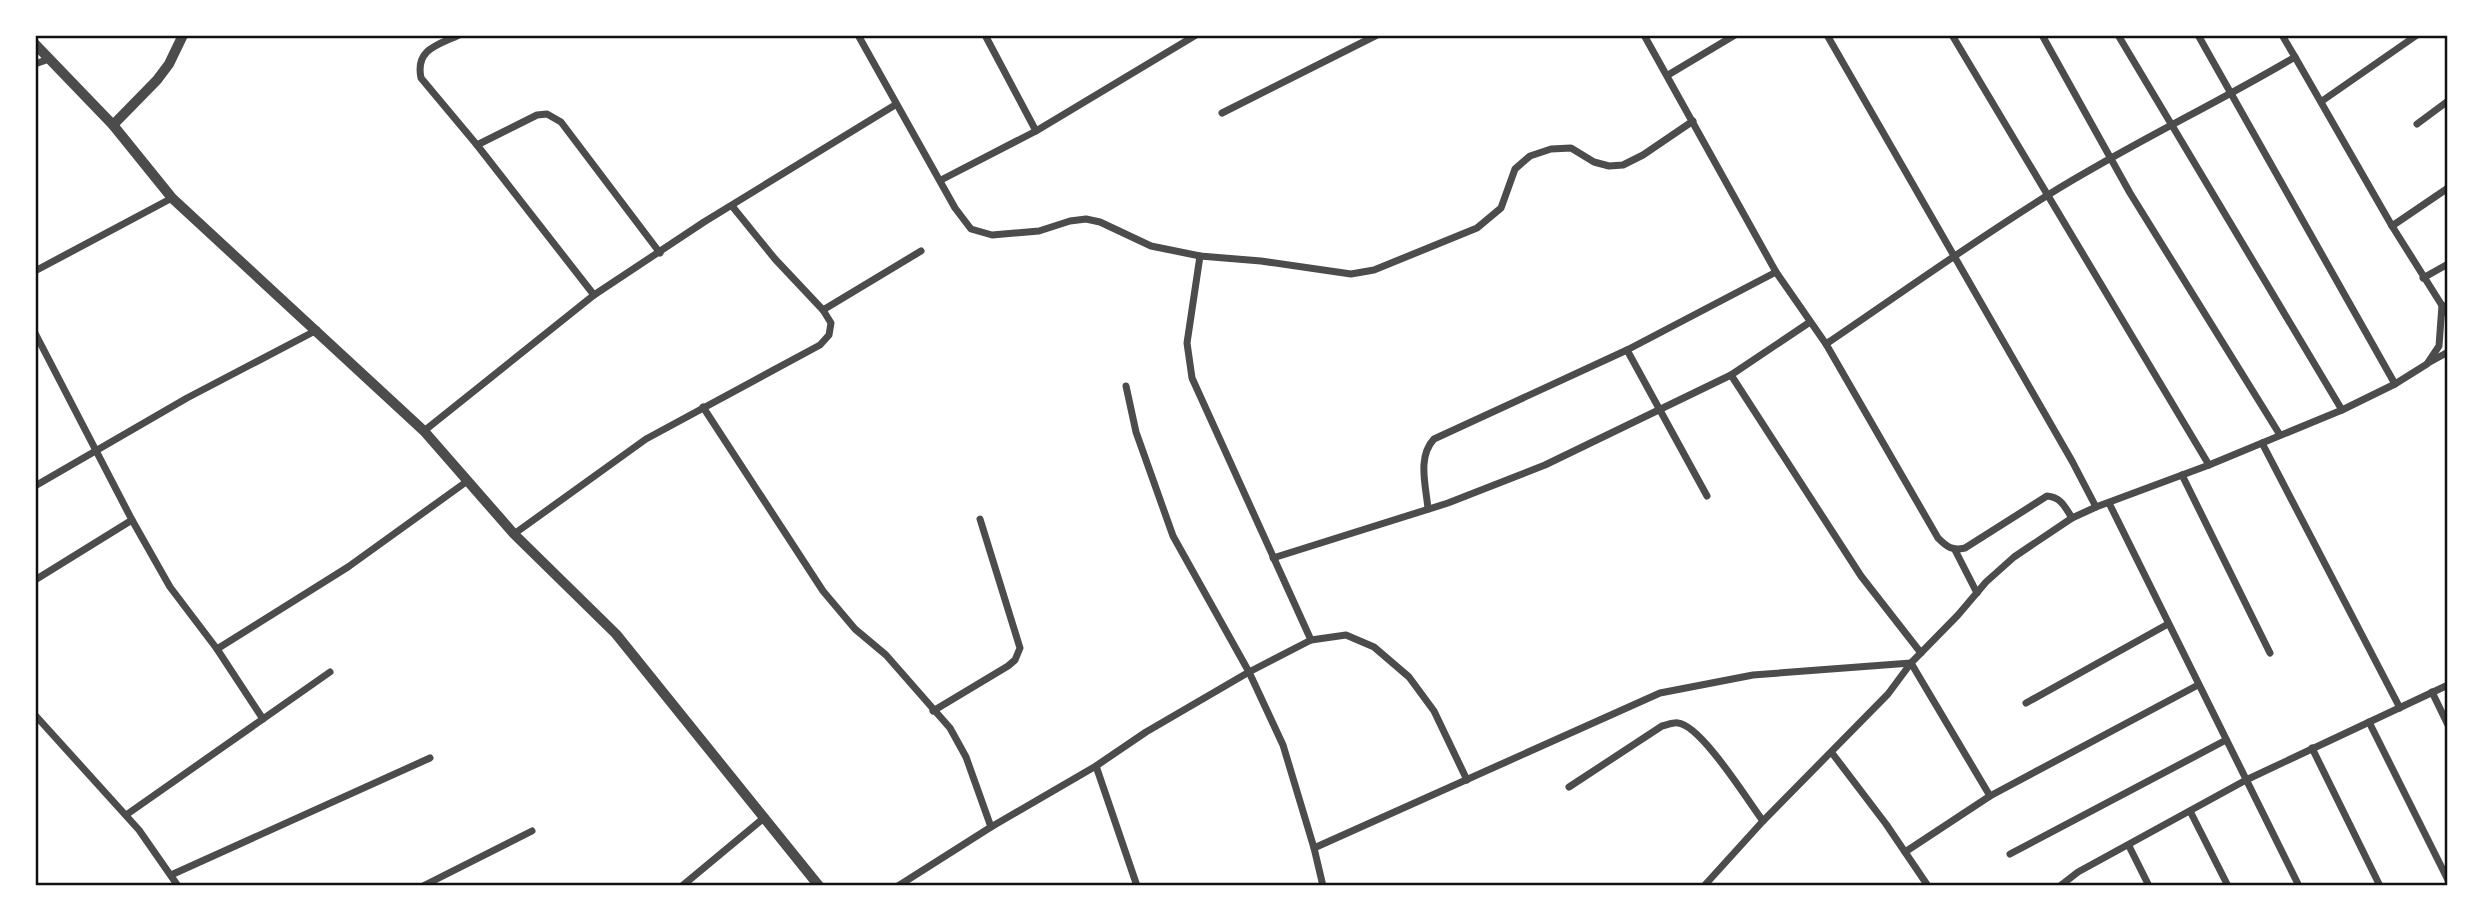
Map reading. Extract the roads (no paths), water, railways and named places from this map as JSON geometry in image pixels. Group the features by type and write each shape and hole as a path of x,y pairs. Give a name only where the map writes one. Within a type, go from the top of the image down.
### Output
{"street":[{"path":"113,125 157,80 169,64 183,35"},
{"path":"459,35 430,49 421,58 421,78 594,295"},
{"path":"859,35 955,208 971,229 992,235 1039,231 1086,219 1100,222 1151,246 1200,256 1261,261 1327,272 1351,274 1374,270 1477,228 1501,208 1516,169 1530,156 1552,149 1571,148 1594,162 1609,166 1623,165 1643,155 1693,121"},
{"path":"985,35 1036,131"},
{"path":"940,180 1036,131 1194,35"},
{"path":"1222,113 1377,35"},
{"path":"1644,35 1776,272 1826,344 1938,538 1947,547 1955,550 1965,548 2047,496 2055,496 2061,500 2072,517"},
{"path":"1668,75 1735,35"},
{"path":"1827,35 2096,507"},
{"path":"1952,35 2209,465"},
{"path":"2042,35 2130,193 2280,435"},
{"path":"2118,35 2342,410"},
{"path":"2199,35 2395,384"},
{"path":"2322,100 2417,35"},
{"path":"2284,36 2392,226 2448,315"},
{"path":"35,44 113,125 172,198 424,430 514,534 616,634 819,886"},
{"path":"1826,344 2048,195 2170,124 2232,94 2295,57"},
{"path":"35,64 49,59"},
{"path":"2417,124 2448,101"},
{"path":"424,430 594,295 704,222 895,104"},
{"path":"477,145 537,116 553,116 561,122 660,253"},
{"path":"2392,226 2448,188"},
{"path":"35,271 172,198"},
{"path":"514,534 646,439 820,345 829,335 831,323 823,310 775,259 732,206"},
{"path":"823,310 921,251"},
{"path":"1200,256 1187,343 1192,379 1311,640"},
{"path":"2424,278 2448,264"},
{"path":"1428,509 1424,461 1434,439 1627,350 1776,272"},
{"path":"2427,363 2439,346 2442,305"},
{"path":"1273,558 1428,509 1545,465 1731,375 1810,322"},
{"path":"35,486 96,449 317,330"},
{"path":"35,332 132,520 170,587 218,649 263,719"},
{"path":"1627,350 1707,496"},
{"path":"1704,886 1763,821 1888,694 1911,663 2014,558 2072,517 2209,465 2342,410 2395,384 2448,352"},
{"path":"1731,375 1861,576 1921,653"},
{"path":"1126,386 1136,432 1173,536 1249,672 1283,745 1323,886"},
{"path":"703,407 823,592 855,629 886,655 950,728 966,757 991,827"},
{"path":"2262,443 2400,708"},
{"path":"2182,475 2270,653"},
{"path":"218,649 348,567 467,482"},
{"path":"2109,503 2299,886"},
{"path":"933,711 1008,666 1015,660 1020,648 980,519"},
{"path":"35,580 132,520"},
{"path":"1955,550 1978,593"},
{"path":"2026,703 2168,624"},
{"path":"898,886 991,827 1096,766 1146,732 1249,672 1311,640 1346,635 1374,646 1409,677 1434,711 1467,780"},
{"path":"1314,848 1660,693 1753,676 1911,663"},
{"path":"1911,663 1990,796"},
{"path":"126,815 330,672"},
{"path":"1905,852 1990,796 2199,685"},
{"path":"2060,886 2078,872 2246,780 2448,685"},
{"path":"2432,692 2448,725"},
{"path":"35,715 126,815 178,886"},
{"path":"2369,722 2448,880"},
{"path":"1569,787 1662,726 1678,723 1692,729 1710,748 1763,821"},
{"path":"2010,854 2226,740"},
{"path":"2312,748 2380,886"},
{"path":"1832,753 1928,886"},
{"path":"171,875 430,758"},
{"path":"1096,766 1137,886"},
{"path":"2190,811 2228,886"},
{"path":"682,886 765,817"},
{"path":"423,886 532,831"},
{"path":"2129,846 2149,886"}]}
